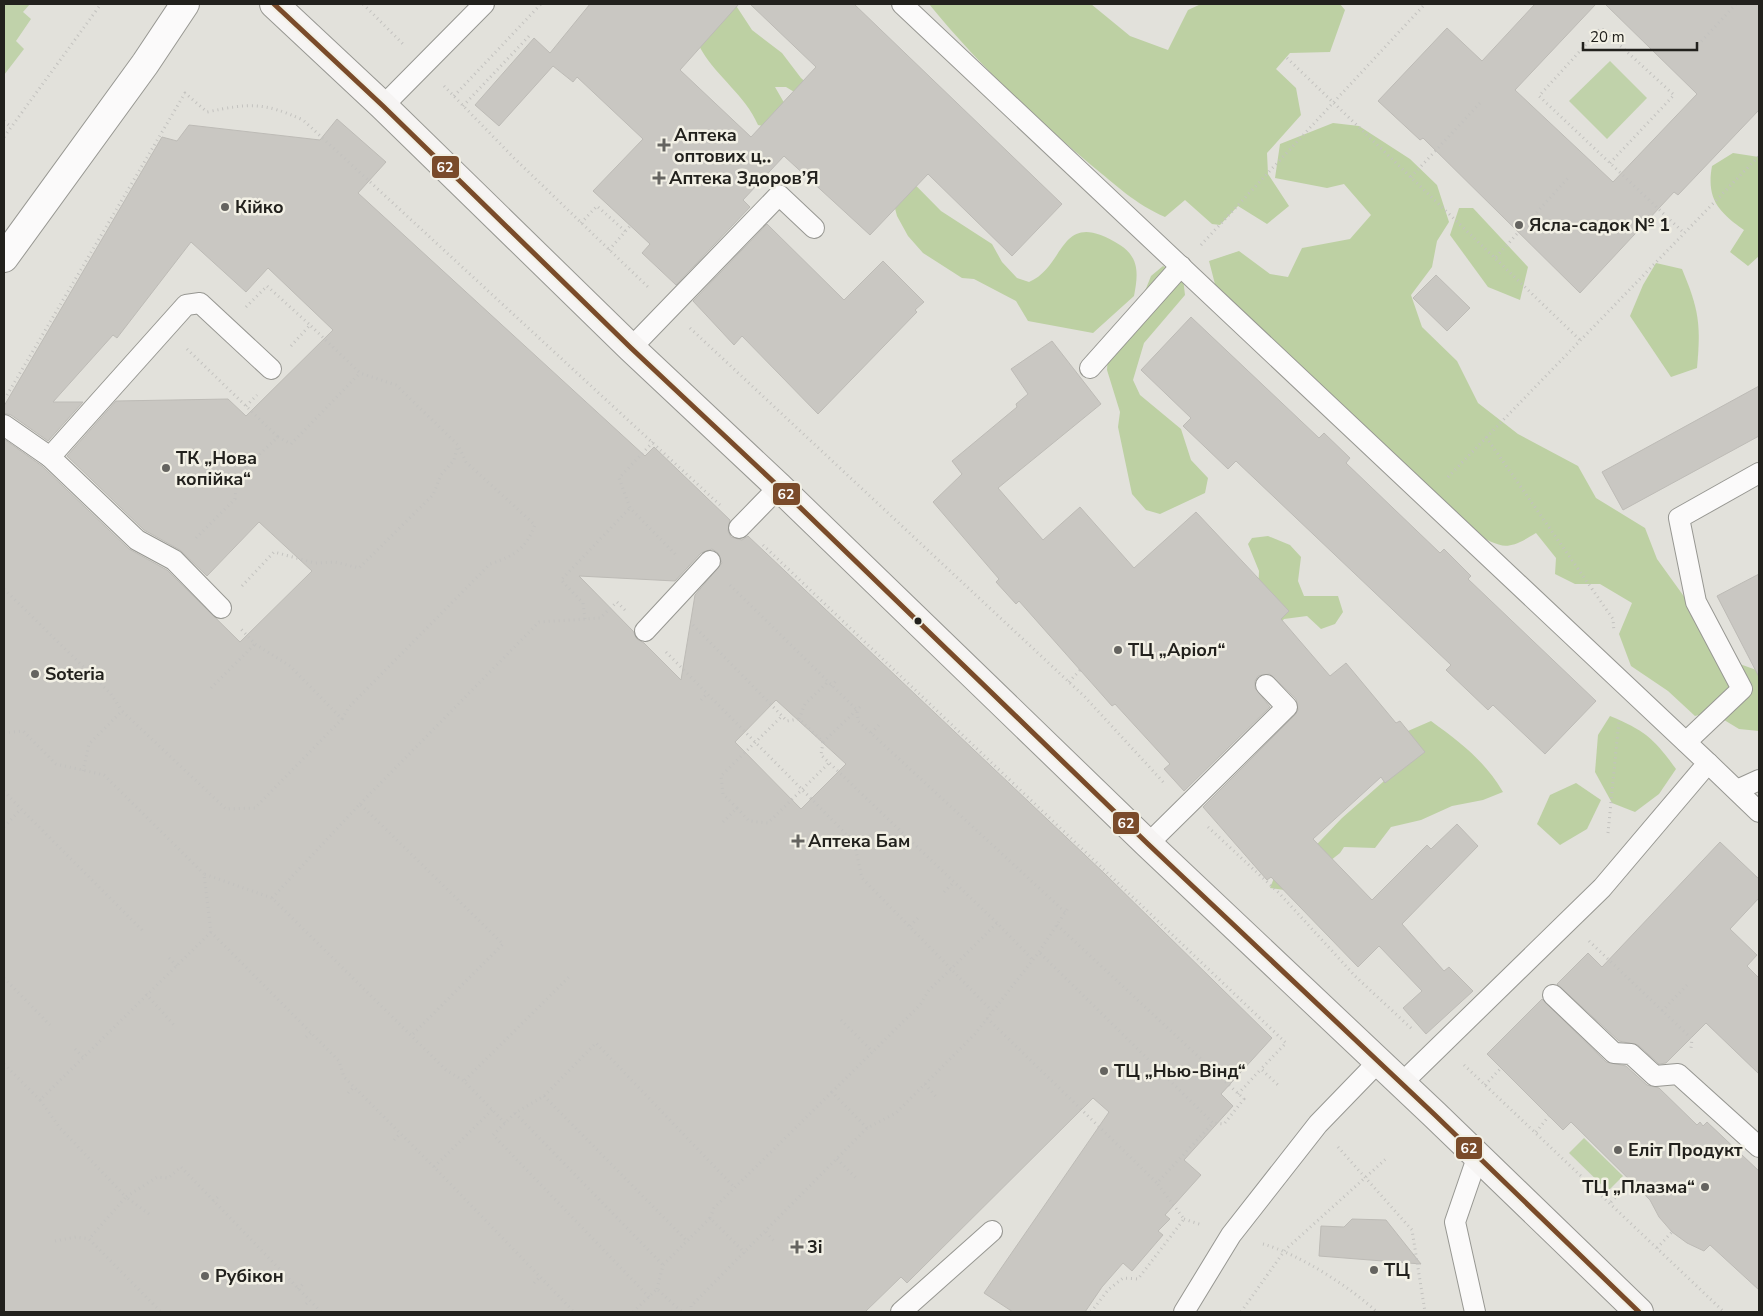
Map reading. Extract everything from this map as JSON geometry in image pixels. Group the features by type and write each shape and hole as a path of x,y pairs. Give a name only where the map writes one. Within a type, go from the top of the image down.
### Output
{"main road":[{"path":"274,4 383,106 631,348 779,487 1148,844 1402,1084 1639,1312"}],"street":[{"path":"4,258 145,64 185,4"}],"lane":[{"path":"383,106 484,4"},
{"path":"902,4 1759,812"},
{"path":"631,348 779,194 814,228"},
{"path":"1090,368 1181,266"},
{"path":"50,457 186,305 200,303 271,369"},
{"path":"4,426 50,457 137,540 174,560 221,608"},
{"path":"1686,742 1742,689 1696,602 1679,518 1759,473"},
{"path":"741,527 779,487"},
{"path":"644,630 672,603 704,567"},
{"path":"1148,844 1286,707 1266,685"},
{"path":"1402,1084 1602,888 1708,763"},
{"path":"1737,790 1759,780"},
{"path":"1553,995 1614,1053 1631,1054 1655,1076 1678,1074 1759,1147"},
{"path":"1184,1312 1231,1234 1318,1124 1378,1062"},
{"path":"1474,1312 1455,1222 1477,1158"},
{"path":"901,1312 992,1231"}],"path":[{"path":"4,137 101,4"},
{"path":"363,4 463,106 670,309 1068,682 1186,806 1279,893 1355,976 1420,1036"},
{"path":"454,96 542,4"},
{"path":"1181,266 1425,4"},
{"path":"1698,45 1736,4"},
{"path":"1610,163 1674,95 1601,28 1539,96 1684,233"},
{"path":"463,106 531,34"},
{"path":"1287,58 1496,257 1580,340"},
{"path":"4,400 185,93 207,112 242,104 275,108 304,120 653,442 847,629 896,671 1286,1043 1238,1094"},
{"path":"1411,177 1480,103"},
{"path":"4,121 11,127"},
{"path":"1428,498 1759,156"},
{"path":"1496,257 1568,177"},
{"path":"581,223 597,206 625,232"},
{"path":"609,250 630,226"},
{"path":"4,590 111,694 122,711 226,809 255,808 342,719 348,707 490,564 512,557 529,540 535,525 466,462 458,445 396,385 360,373 267,286 244,309 237,303"},
{"path":"271,369 310,325"},
{"path":"165,328 278,437 291,444 360,373"},
{"path":"174,560 235,499 237,475 278,437"},
{"path":"653,442 619,478 630,508 704,567 814,664 827,682 857,710 858,720 871,733 1066,910 1033,960 975,1034 896,1113 867,1128 691,1306 691,1312"},
{"path":"342,719 290,666 254,644 221,608 274,552 315,563 336,562 359,568 433,495 441,476 454,460 458,445"},
{"path":"585,618 583,603 561,580 630,508"},
{"path":"272,898 360,804 539,622 600,618 617,602 852,840 862,878 992,1012"},
{"path":"672,603 787,721 799,719"},
{"path":"211,688 254,644"},
{"path":"1068,682 1080,670"},
{"path":"893,675 896,671"},
{"path":"831,686 836,681"},
{"path":"799,719 805,704 827,682"},
{"path":"912,693 915,690"},
{"path":"701,700 707,694"},
{"path":"862,705 823,742 821,755 997,923 1033,960"},
{"path":"83,771 90,744 122,711"},
{"path":"782,716 721,776 723,794 749,822 768,823 830,762"},
{"path":"799,719 823,742"},
{"path":"871,733 881,724"},
{"path":"4,733 23,730 56,764 104,776 204,874 272,898 446,1070 464,1081 505,1123"},
{"path":"4,791 144,932"},
{"path":"360,804 503,944 411,1036"},
{"path":"723,822 737,808"},
{"path":"4,826 21,809"},
{"path":"845,846 852,840"},
{"path":"204,874 211,932 339,1061 344,1077 574,1312"},
{"path":"944,892 954,882"},
{"path":"910,926 918,918"},
{"path":"633,1312 657,1289 663,1265 710,1218 714,1208 920,1005 929,990 997,923"},
{"path":"1038,952 1213,1123 1224,1124 1244,1099 1057,925"},
{"path":"40,1100 211,932"},
{"path":"1584,936 1692,1039 1690,1052 1678,1074"},
{"path":"169,958 177,966"},
{"path":"4,978 50,1025"},
{"path":"464,1081 569,978"},
{"path":"1662,1011 1689,983"},
{"path":"146,994 174,1025"},
{"path":"987,1018 1157,1183 1184,1219 1285,1250 1363,1299 1377,1312"},
{"path":"841,1020 873,1052"},
{"path":"306,1037 311,1032"},
{"path":"649,1297 493,1135 515,1113 544,1096 596,1043 734,1187"},
{"path":"75,1049 83,1057"},
{"path":"1459,1060 1611,1202 1724,1312"},
{"path":"4,1064 40,1100 60,1128 126,1197 149,1214"},
{"path":"1485,1085 1501,1068"},
{"path":"1260,1069 1278,1086"},
{"path":"925,1084 938,1099"},
{"path":"348,1093 354,1087"},
{"path":"832,1092 867,1128"},
{"path":"544,1096 687,1242"},
{"path":"434,1167 492,1110"},
{"path":"515,1113 663,1265"},
{"path":"1536,1132 1550,1116"},
{"path":"1157,1183 1213,1123"},
{"path":"394,1140 400,1134"},
{"path":"1337,1145 1412,1230 1425,1312"},
{"path":"1241,1312 1285,1250 1388,1157"},
{"path":"837,1159 857,1179"},
{"path":"89,1239 126,1197 158,1177 168,1178 181,1167 321,1312"},
{"path":"1611,1202 1631,1181"},
{"path":"214,1201 218,1197"},
{"path":"710,1218 745,1253"},
{"path":"1091,1312 1108,1290 1123,1278 1138,1279 1184,1219"},
{"path":"766,1232 775,1242"},
{"path":"1657,1248 1672,1232"},
{"path":"55,1241 76,1237 89,1239 161,1312"},
{"path":"534,1283 540,1277"},
{"path":"298,1289 302,1284"},
{"path":"657,1289 682,1312"},
{"path":"306,1304 310,1301"}],"green space":[{"path":"4,4 30,4 23,12 31,19 16,41 24,49 4,75"},
{"path":"676,4 735,4 752,30 782,53 801,78 870,139 941,211 992,244 1002,262 1017,278 1029,282 1041,274 1074,235 1085,232 1100,235 1120,245 1131,255 1137,274 1134,296 1093,333 1028,321 1016,301 974,279 962,278 923,253 908,236 897,216 891,193 796,93 786,87 775,87 790,113 781,130 758,125 753,114 739,96 708,61 685,14"},
{"path":"929,4 1091,4 1130,36 1168,50 1188,10 1201,4 1340,4 1345,10 1330,52 1290,53 1276,69 1296,88 1301,115 1267,153 1268,174 1289,206 1267,224 1238,206 1220,225 1212,224 1185,200 1165,217 1126,194 1069,146 1006,88 966,47"},
{"path":"1610,61 1647,98 1607,139 1569,101"},
{"path":"1333,123 1359,126 1410,159 1437,185 1449,222 1437,241 1432,267 1411,295 1422,327 1457,361 1478,403 1518,434 1578,466 1596,498 1645,528 1657,559 1693,609 1737,663 1759,671 1759,731 1739,729 1711,712 1695,716 1668,691 1631,666 1619,634 1632,603 1600,584 1575,584 1555,574 1556,558 1536,533 1517,543 1503,546 1470,531 1216,288 1209,261 1239,251 1270,274 1288,277 1302,248 1350,239 1371,215 1344,184 1327,188 1275,178 1280,144"},
{"path":"1733,153 1759,157 1759,256 1748,266 1730,252 1744,230 1721,211 1716,204 1711,187 1712,166"},
{"path":"1459,208 1473,208 1528,267 1520,300 1488,287 1450,235"},
{"path":"1656,263 1682,269 1697,317 1699,340 1697,368 1671,377 1630,316 1643,285"},
{"path":"1163,266 1183,278 1185,295 1144,343 1133,380 1140,395 1181,429 1191,460 1208,478 1205,493 1160,514 1146,510 1132,494 1118,427 1120,412 1107,370 1108,356 1137,311 1151,276"},
{"path":"1268,536 1290,545 1301,557 1298,581 1304,596 1338,596 1343,612 1335,624 1321,629 1307,616 1284,619 1255,654 1259,571 1248,544 1252,538"},
{"path":"1610,716 1641,731 1655,743 1676,769 1659,794 1635,812 1612,803 1595,772 1598,735"},
{"path":"1431,721 1480,761 1503,792 1483,800 1452,806 1421,820 1391,827 1375,848 1344,847 1340,853 1292,891 1270,888 1276,873 1301,861 1342,818 1400,767 1401,734"},
{"path":"1576,783 1601,800 1587,829 1560,845 1537,824 1550,795"},
{"path":"1584,1138 1623,1176 1608,1191 1569,1153"}],"building":[{"path":"590,4 739,4 680,70 751,137 816,67 750,4 854,4 1062,204 1012,256 928,174 870,235 784,156 743,200 750,207 676,285 642,253 650,244 593,191 643,139 577,77 573,82 553,66 499,126 475,105 534,38 550,53"},
{"path":"1535,4 1596,4 1515,90 1613,182 1697,94 1605,4 1759,4 1759,110 1678,195 1674,192 1580,293 1423,138 1420,140 1378,101 1447,28 1482,61"},
{"path":"337,119 386,162 358,193 645,456 654,447 730,520 728,531 731,537 742,540 748,536 1105,874 1272,1038 1221,1094 1233,1106 1184,1160 1201,1175 1165,1215 1170,1219 1158,1231 1163,1235 1132,1271 1123,1263 1102,1287 1085,1312 1013,1312 984,1293 1109,1112 1093,1098 907,1283 901,1277 865,1312 4,1312 4,439 42,466 129,549 167,570 240,642 312,571 259,522 207,576 180,550 144,530 67,456 116,401 228,399 246,416 333,330 268,268 246,292 191,242 117,338 113,335 53,402 83,402 48,441 11,415 4,413 4,406 162,137 177,141 189,125 320,140","holes":["712,549 718,553 722,563 695,595 681,680 644,643 637,639 633,631 579,576 675,581 701,553","776,700 846,764 801,809 735,742"]},
{"path":"767,224 844,300 883,261 924,302 915,310 917,312 818,414 742,336 734,345 693,301"},
{"path":"1436,275 1470,308 1447,331 1413,298"},
{"path":"1191,317 1319,438 1324,433 1350,458 1346,463 1440,553 1444,549 1471,576 1468,579 1596,701 1545,754 1493,705 1488,710 1446,670 1451,665 1236,461 1228,469 1183,426 1191,418 1141,370"},
{"path":"1052,341 1101,404 998,488 1043,540 1080,507 1134,568 1196,512 1289,611 1281,619 1330,676 1346,663 1396,723 1400,721 1425,752 1385,783 1381,777 1313,839 1372,900 1427,845 1431,849 1457,824 1478,846 1402,924 1444,971 1449,967 1473,991 1426,1034 1403,1008 1422,991 1379,946 1358,967 1271,877 1267,880 1203,807 1295,715 1298,710 1296,699 1270,674 1258,676 1255,681 1255,688 1270,707 1184,791 1164,769 1170,764 1115,704 1112,706 1019,601 1016,604 996,582 999,579 933,502 962,474 952,461 1017,407 1016,404 1028,394 1011,369"},
{"path":"1759,386 1759,436 1623,510 1602,472"},
{"path":"1759,574 1759,677 1717,596"},
{"path":"1720,842 1759,879 1759,898 1730,929 1757,955 1747,966 1759,978 1759,1074 1706,1023 1666,1063 1659,1064 1638,1045 1619,1041 1557,984 1588,953 1602,967"},
{"path":"1542,999 1606,1062 1626,1066 1647,1085 1659,1088 1697,1125 1700,1122 1703,1126 1707,1122 1759,1171 1759,1290 1710,1245 1704,1251 1687,1243 1672,1232 1659,1217 1650,1200 1571,1122 1563,1130 1487,1054"},
{"path":"1352,1219 1386,1220 1421,1264 1319,1256 1321,1226 1344,1227"}],"transit line":[{"name":"62","path":"274,4 383,106 631,348 779,487 1148,844 1435,1115 1639,1312"}],"place":[{"name":"Аптека оптових ц‥","path":"664,145"},
{"name":"Аптека Здоров’Я","path":"659,178"},
{"name":"Кійко","path":"225,207"},
{"name":"Ясла-садок № 1","path":"1519,225"},
{"name":"ТК „Нова копійка“","path":"166,468"},
{"name":"ТЦ „Аріол“","path":"1118,650"},
{"name":"Soteria","path":"35,674"},
{"name":"Аптека Бам","path":"798,841"},
{"name":"ТЦ „Нью-Вінд“","path":"1104,1071"},
{"name":"Еліт Продукт","path":"1618,1150"},
{"name":"ТЦ „Плазма“","path":"1705,1187"},
{"name":"3і","path":"797,1247"},
{"name":"ТЦ","path":"1374,1270"},
{"name":"Рубікон","path":"205,1276"}]}
